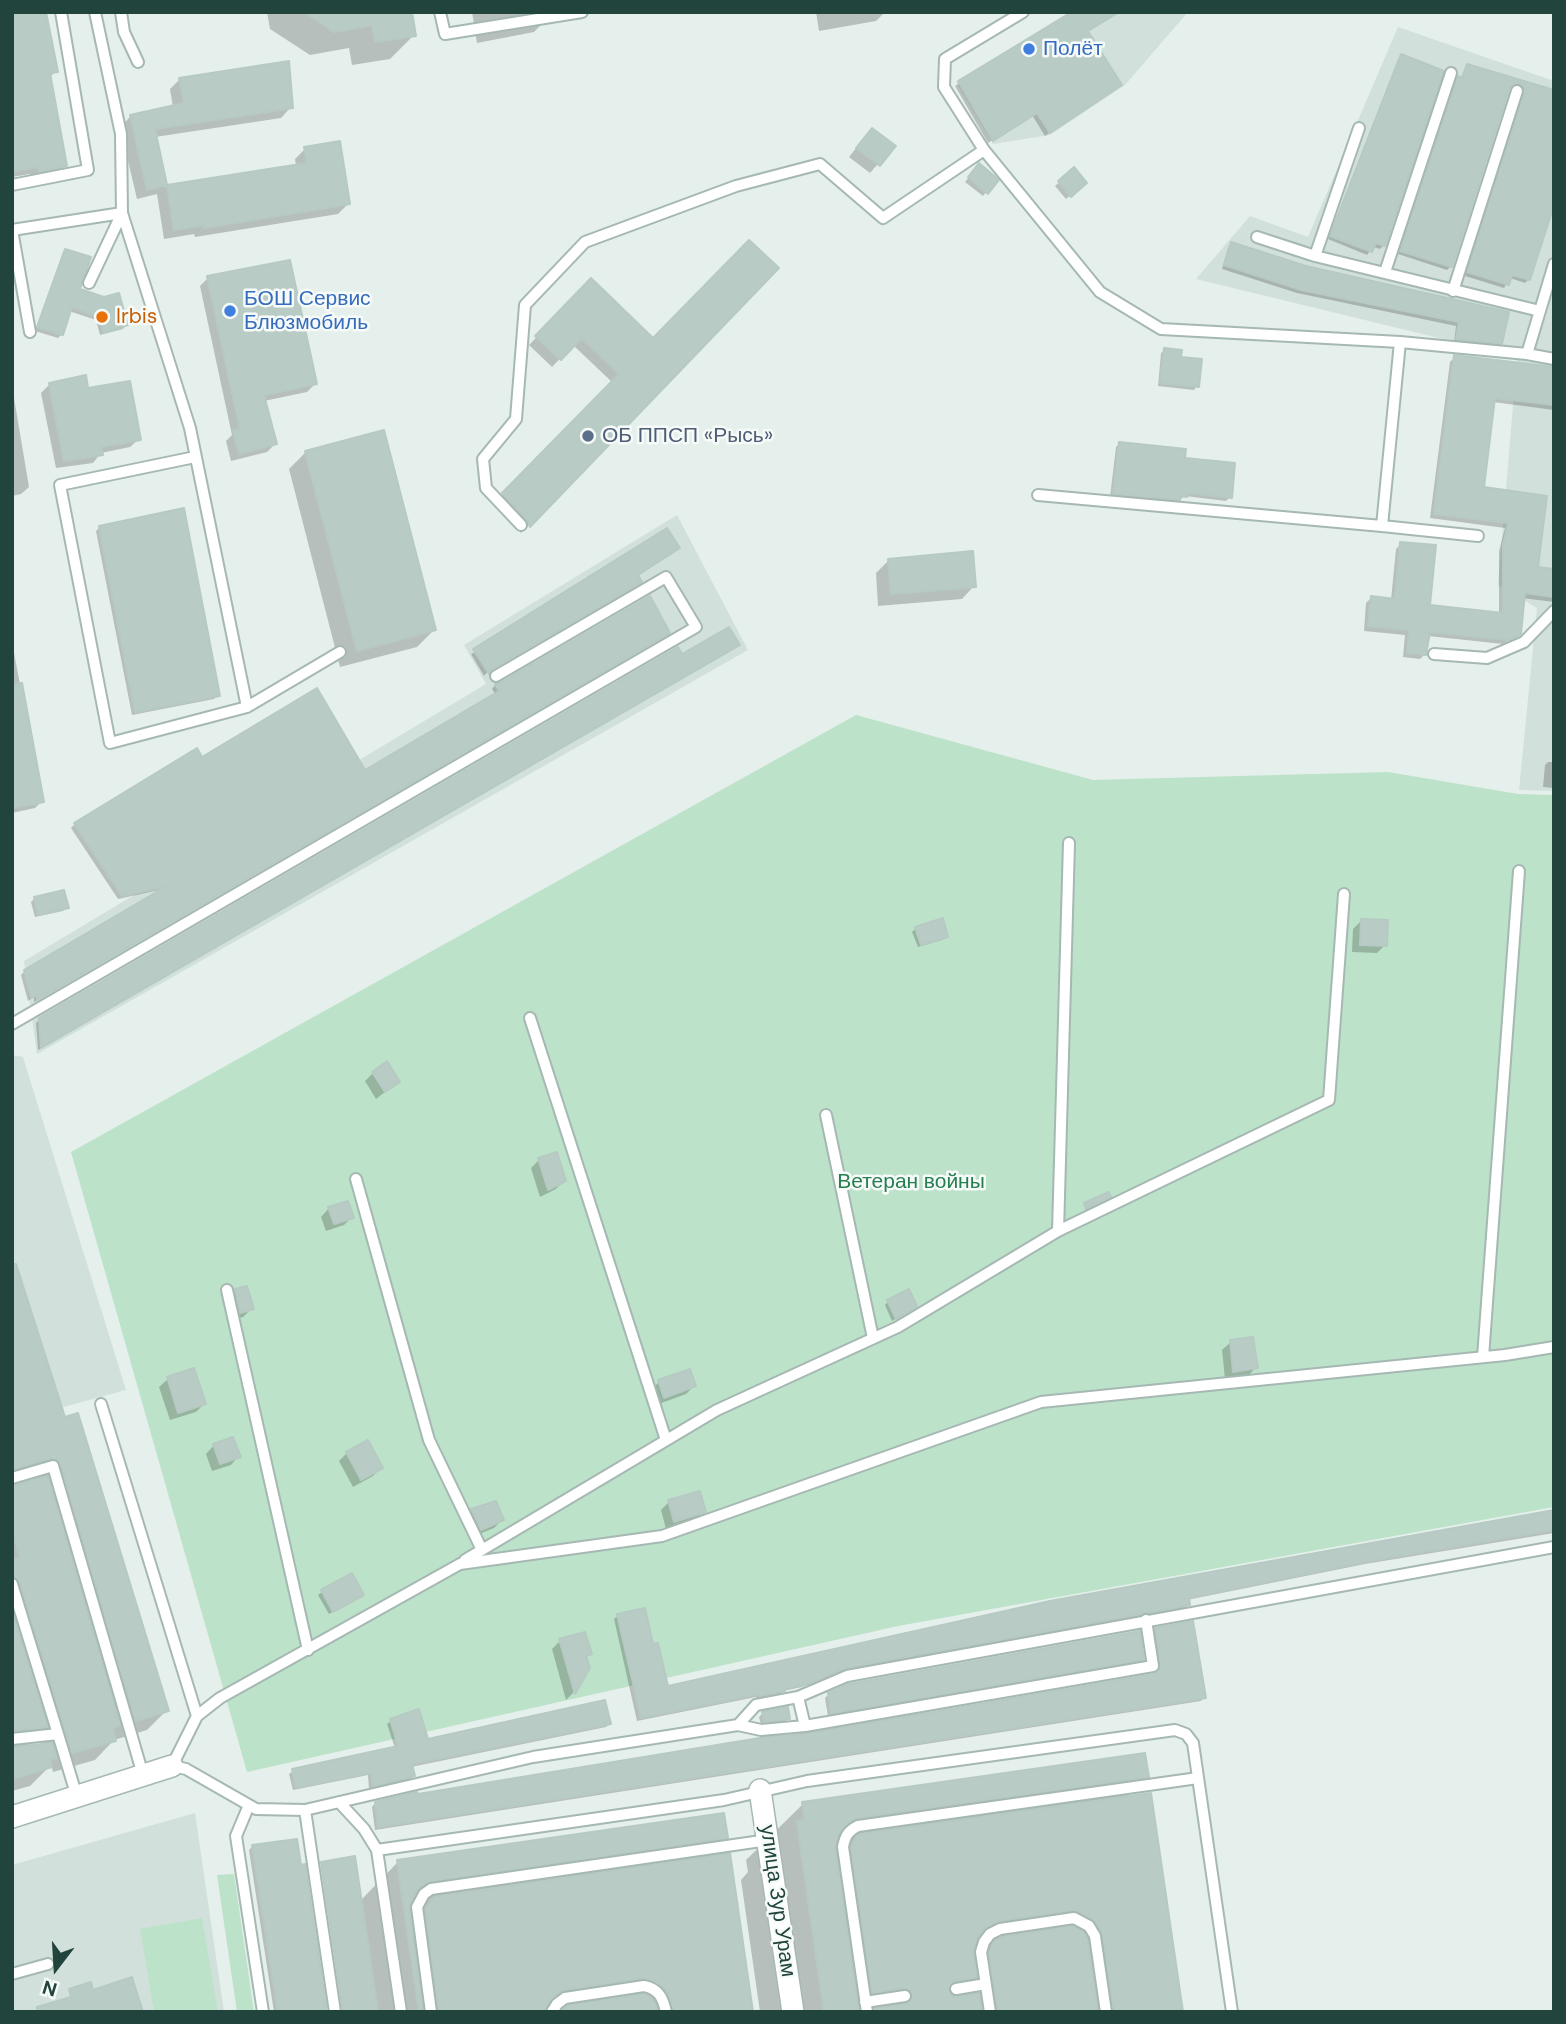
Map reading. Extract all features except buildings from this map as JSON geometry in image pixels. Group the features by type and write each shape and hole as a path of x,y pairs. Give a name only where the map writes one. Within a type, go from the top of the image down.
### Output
{"street":[{"path":"12,1817 172,1766"},
{"name":"улица Зур Урам","path":"760,1790 793,2012"}],"lane":[{"path":"12,185 88,170 61,12"},
{"path":"95,12 121,134 122,213 190,428 247,708"},
{"path":"121,12 124,32 138,62"},
{"path":"440,12 444,34 582,12"},
{"path":"1023,12 945,59 944,87 984,150 1100,292 1161,329 1400,342 1554,359"},
{"path":"100,36 124,32"},
{"path":"1385,272 1451,73"},
{"path":"1453,291 1517,91"},
{"path":"1315,256 1359,128"},
{"path":"521,525 486,488 483,459 516,419 525,305 585,242 736,186 820,164 883,218 984,150"},
{"path":"89,283 122,213"},
{"path":"30,332 12,230 122,213"},
{"path":"1256,237 1315,256 1540,311"},
{"path":"1527,354 1554,264"},
{"path":"1382,526 1400,342"},
{"path":"195,457 60,485 110,743 247,708 340,652"},
{"path":"1038,495 1478,536"},
{"path":"12,1024 696,627 666,577 496,676"},
{"path":"1434,654 1487,658 1524,642 1554,611"},
{"path":"1058,1231 1069,843"},
{"path":"1483,1357 1519,871"},
{"path":"1146,1620 1153,1666 805,1726 761,1730 738,1725 533,1757 305,1810 256,1809 186,1769 172,1766 197,1716 220,1698 460,1564 717,1410 898,1327 1058,1231 1329,1100 1344,894"},
{"path":"530,1018 666,1440"},
{"path":"826,1115 873,1338"},
{"path":"356,1179 429,1440 482,1550"},
{"path":"227,1290 308,1650"},
{"path":"460,1564 662,1536 1041,1402 1483,1357 1554,1347"},
{"path":"101,1404 197,1716"},
{"path":"12,1478 53,1465 144,1775"},
{"path":"738,1725 756,1705 798,1697 847,1676 1554,1547"},
{"path":"12,1584 77,1797"},
{"path":"798,1697 805,1726"},
{"path":"377,1850 713,1801 807,1781 1175,1730 1186,1734 1193,1743 1232,2012"},
{"path":"12,1739 58,1734"},
{"path":"905,1996 866,2007 843,1847 844,1839 851,1830 858,1826 1198,1778"},
{"path":"340,1802 360,1823 377,1850 401,2012"},
{"path":"249,1805 236,1836 263,2012"},
{"path":"305,1810 335,2012"},
{"path":"431,2012 417,1908 424,1894 431,1889 768,1840"},
{"path":"990,2012 981,1952 990,1934 1000,1929 1074,1918 1089,1926 1095,1936 1106,2012"},
{"path":"12,1974 48,1964"},
{"path":"956,1989 986,1984"},
{"path":"552,2012 559,2001 570,1997 644,1986 653,1988 660,1994 666,2012"}],"shaded area":[{"name":"Полёт","path":"1069,12 1188,12 1125,85 1050,135 993,144 956,82"},
{"path":"1398,27 1554,81 1554,791 1519,790 1537,608 1498,585 1517,357 1196,279 1250,216 1308,237"},
{"path":"677,515 748,650 37,1054 24,961 486,684 464,645"},
{"path":"12,1055 23,1057 126,1390 12,1421"},
{"path":"195,1813 224,2012 12,2012 12,1865"}],"green space":[{"name":"Ветеран войны","path":"856,715 1093,780 1388,772 1518,794 1554,795 1554,1507 898,1626 247,1772 71,1152"},
{"path":"234,1874 254,2012 237,2012 217,1875"},
{"path":"202,1918 218,2012 154,2012 140,1929"}],"place":[{"name":"Полёт","path":"1029,49"},
{"name":"БОШ Сервис Блюзмобиль","path":"230,311"},
{"name":"Irbis","path":"102,317"},
{"name":"ОБ ППСП «Рысь»","path":"588,436"}]}
